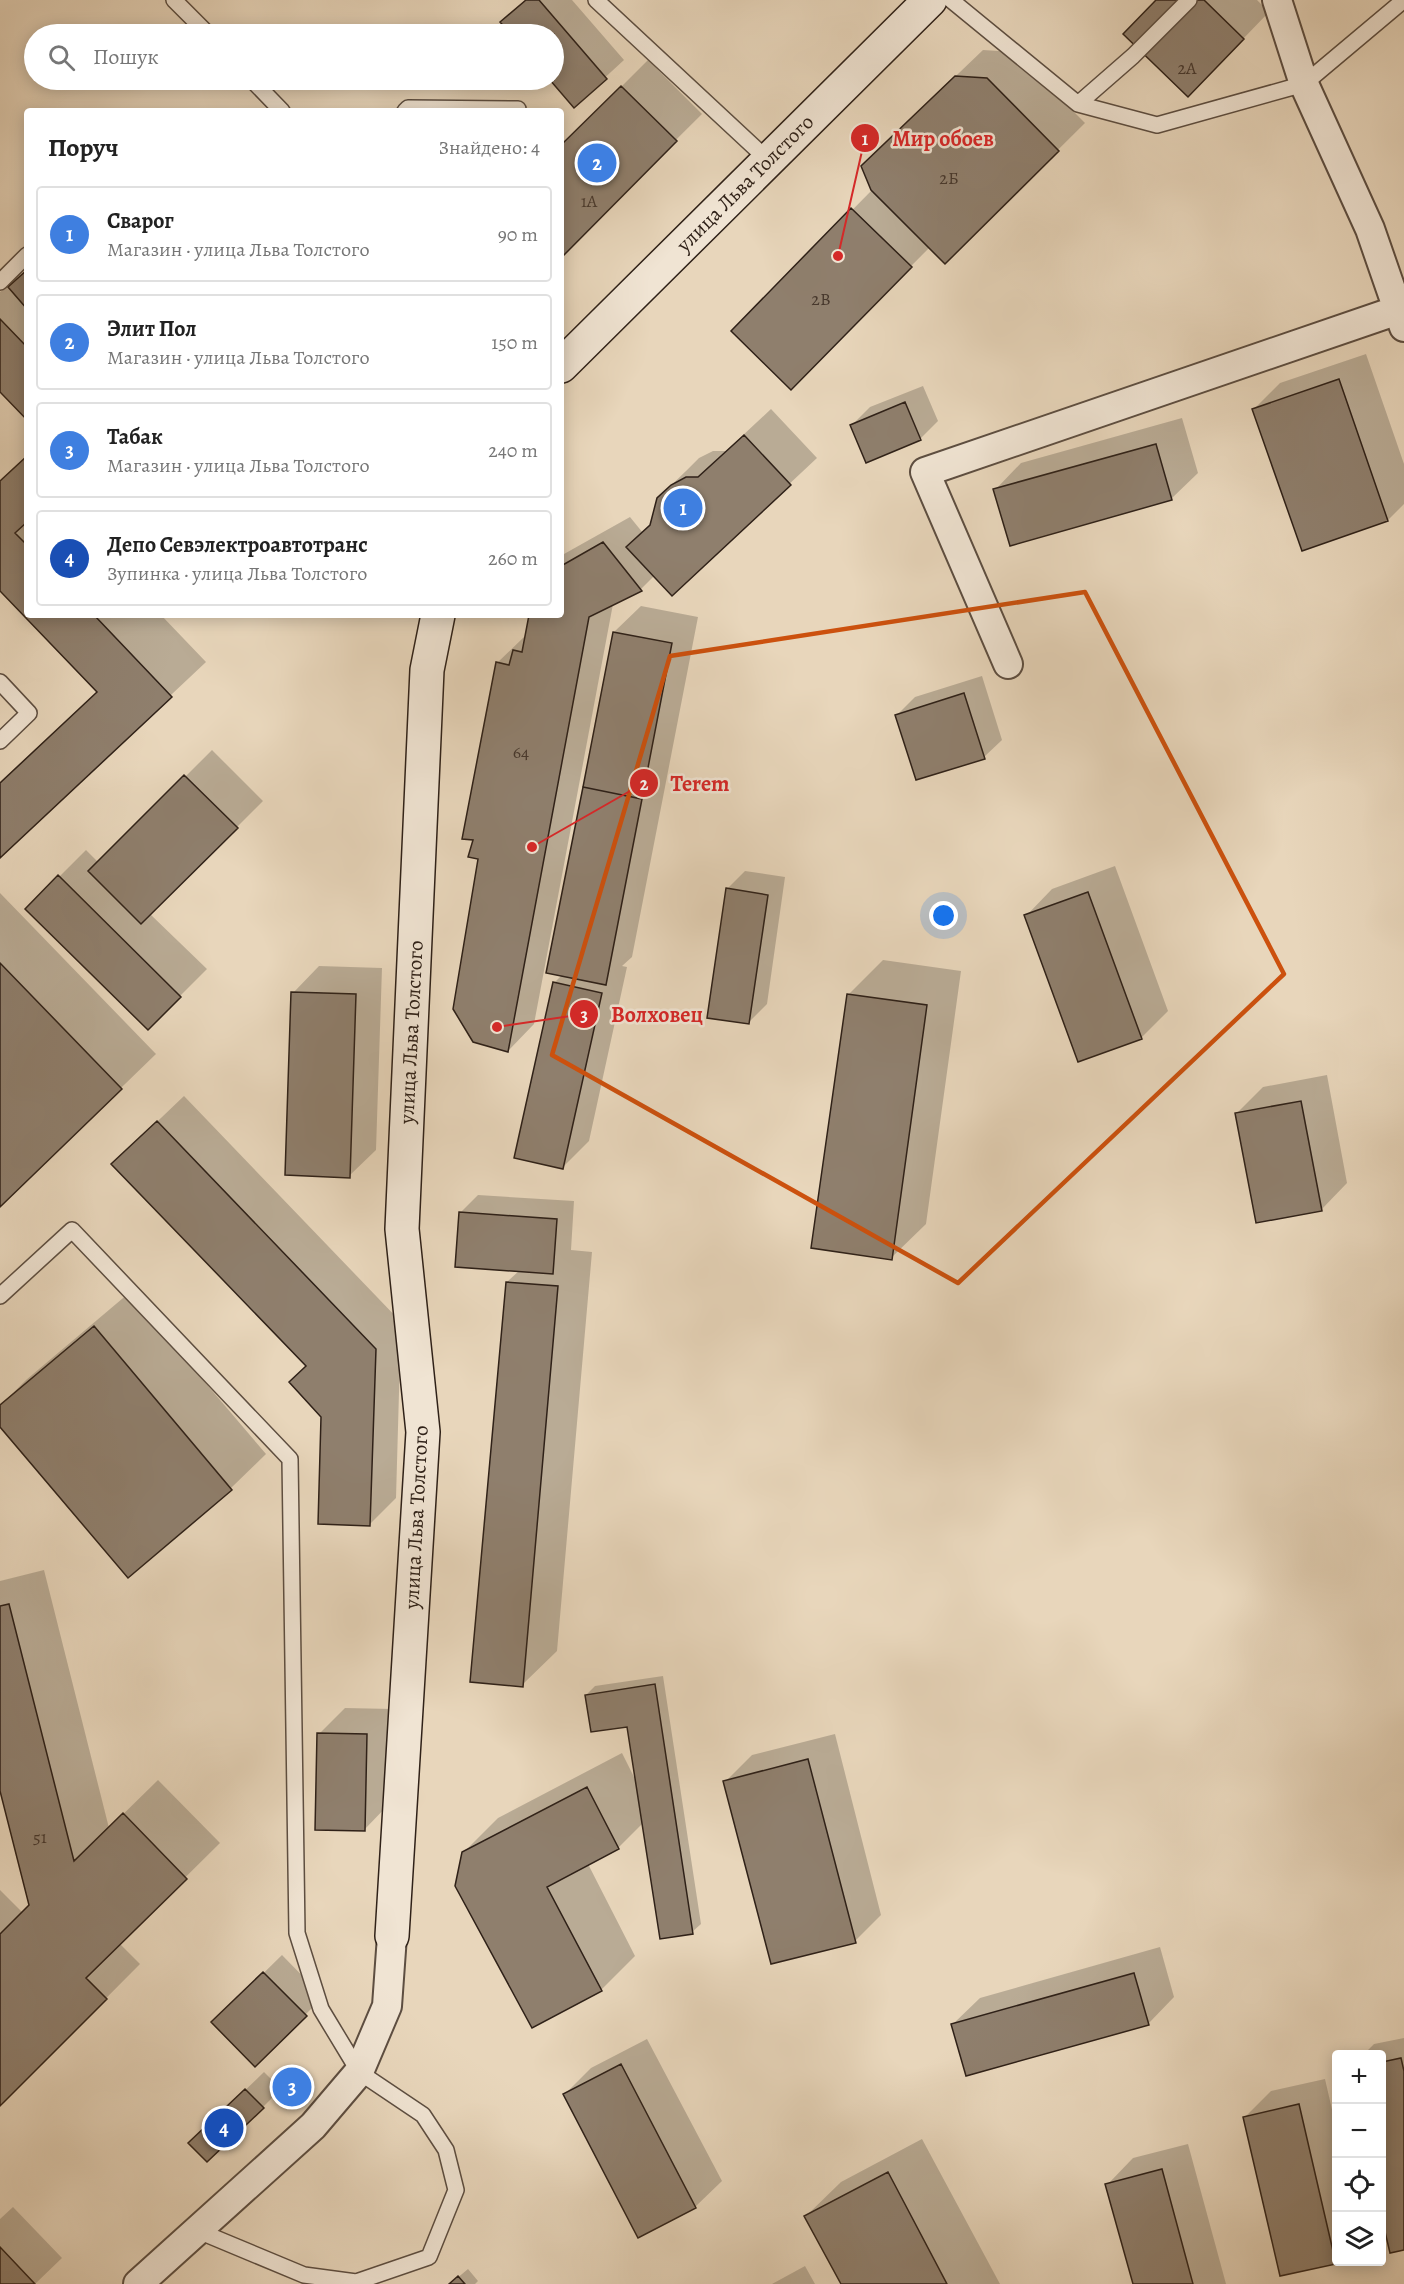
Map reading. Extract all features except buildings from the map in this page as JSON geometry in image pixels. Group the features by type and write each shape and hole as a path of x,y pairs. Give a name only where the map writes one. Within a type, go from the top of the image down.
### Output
{"street":[{"name":"улица Льва Толстого","path":"564,363 930,0"},
{"path":"1008,664 925,472 1401,318 1370,229 1304,84 1277,0"},
{"name":"улица Льва Толстого","path":"138,2284 312,2126 359,2072 387,2006 423,1432 402,1229 427,670 437,618"}],"lane":[{"path":"174,0 198,24"},
{"path":"596,0 768,160"},
{"path":"951,0 1078,104 1156,125 1304,84 1404,0"},
{"path":"1078,104 1133,56 1189,0"},
{"path":"262,90 279,108"},
{"path":"0,282 24,258"},
{"path":"0,682 30,713 0,741"},
{"path":"0,1296 72,1230 290,1459 297,1933 321,2009 359,2072 423,2115 446,2150 456,2190 429,2257 357,2282 309,2280 196,2230"}],"highlighted area":[{"path":"1085,592 1284,974 958,1283 552,1055 670,656"}],"place":[{"name":"Элит Пол","path":"597,163"},
{"name":"Мир обоев","path":"838,256"},
{"name":"Сварог","path":"683,508"},
{"name":"Terem","path":"532,847"},
{"name":"Волховец","path":"497,1027"},
{"name":"Табак","path":"292,2087"},
{"name":"Депо Севэлектроавтотранс","path":"224,2128"}]}
